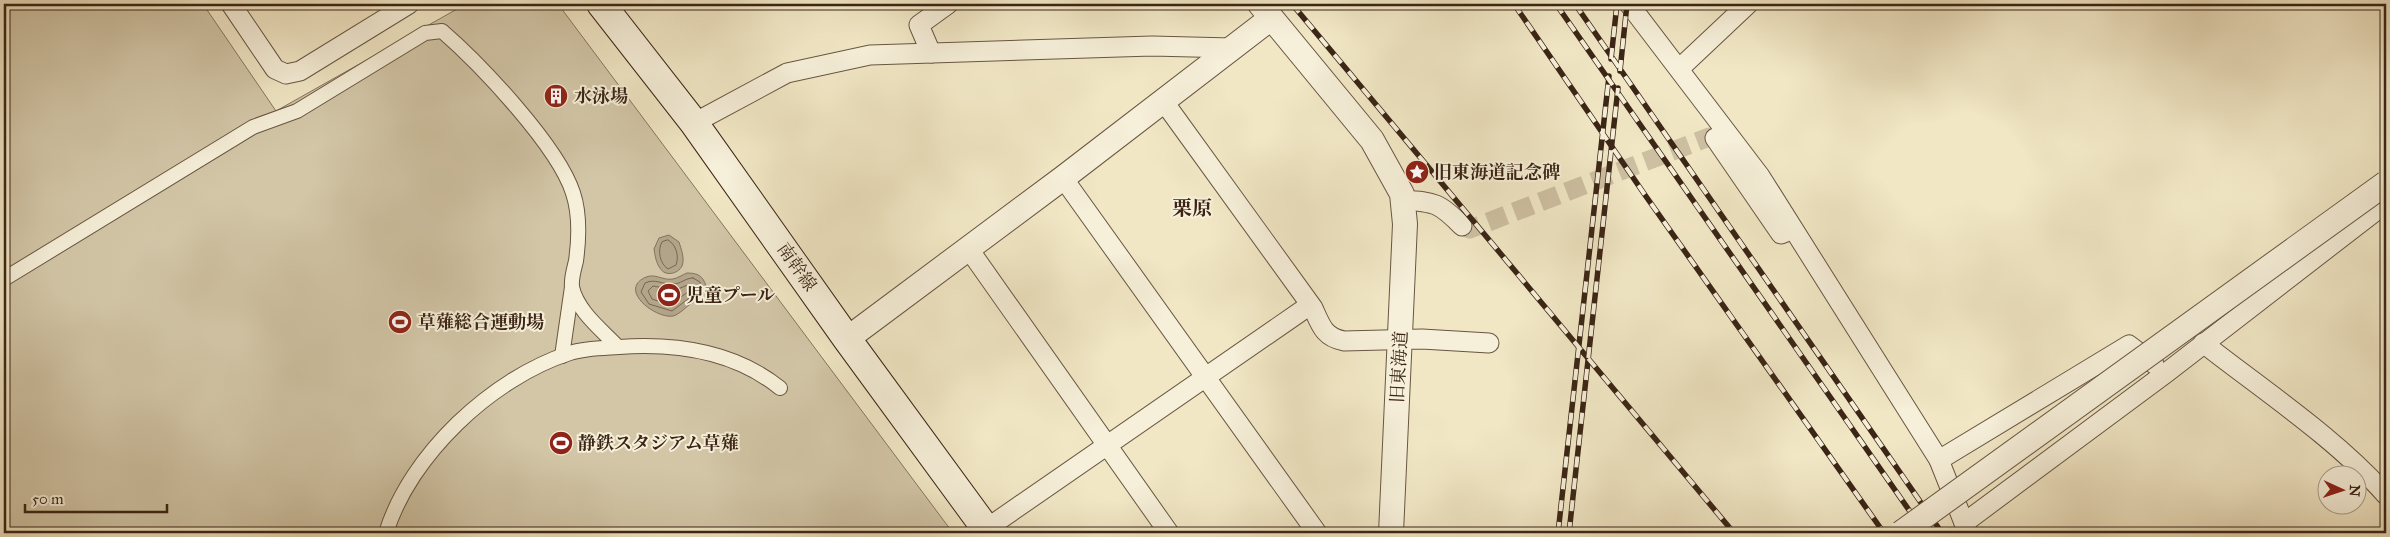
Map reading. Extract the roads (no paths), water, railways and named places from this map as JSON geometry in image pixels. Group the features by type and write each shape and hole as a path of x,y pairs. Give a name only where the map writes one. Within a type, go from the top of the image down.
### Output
{"main road":[{"name":"南幹線","path":"601,4 694,122 847,339 988,531"}],"street":[{"path":"231,4 275,68 286,74 300,71 408,4"},
{"path":"931,53 919,25 948,4"},
{"path":"1629,4 1760,176 1939,460 1966,528 2386,203"},
{"path":"1679,69 1748,4"},
{"path":"847,339 1164,102 1232,48 1265,11"},
{"name":"旧東海道","path":"1265,11 1372,140 1402,194 1406,224 1391,533"},
{"path":"4,279 253,127 297,111 425,33 442,31 465,51 543,142 567,177 574,193 579,234 562,356"},
{"path":"694,122 787,73 870,55 1152,46 1232,48"},
{"path":"1164,102 1310,305 1324,332 1333,339 1344,341 1400,340 1489,344"},
{"path":"1715,138 1781,234 1793,229"},
{"path":"1064,178 1317,533"},
{"path":"1901,533 2386,183"},
{"path":"1403,200 1428,201 1445,208 1462,226"},
{"path":"968,248 1169,533"},
{"path":"572,286 577,300 585,312 618,347"},
{"path":"988,531 1107,445 1310,305"},
{"path":"2204,343 2329,441 2371,478 2386,495"},
{"path":"386,533 407,489 430,454 455,424 482,400 562,356 571,353 618,347 644,345 677,347 709,353 753,370 780,388"},
{"path":"1939,460 2129,345 2166,373"}],"water":[{"name":"児童プール","path":"669,235 679,242 683,257 682,266 675,273 665,273 662,271 654,249 659,238"},
{"name":"児童プール","path":"687,273 699,276 706,286 699,297 673,316 666,316 650,309 638,297 637,283 648,276 673,279"}],"tunnel":[{"path":"1462,226 1470,229 1709,137 1715,138"}],"railway":[{"path":"1292,4 1734,533"},
{"path":"1514,4 1645,195 1884,533"},
{"path":"1556,4 1925,533"},
{"path":"1575,4 1942,533"},
{"path":"1611,59 1617,4"},
{"path":"1620,71 1627,4"},
{"path":"1558,533 1609,76"},
{"path":"1569,533 1618,88"}],"place":[{"name":"水泳場","path":"556,96"},
{"name":"旧東海道記念碑","path":"1417,172"},
{"name":"児童プール","path":"669,295"},
{"name":"草薙総合運動場","path":"400,322"},
{"name":"静鉄スタジアム草薙","path":"561,443"}],"district":[{"name":"栗原","path":"1192,208"}]}
